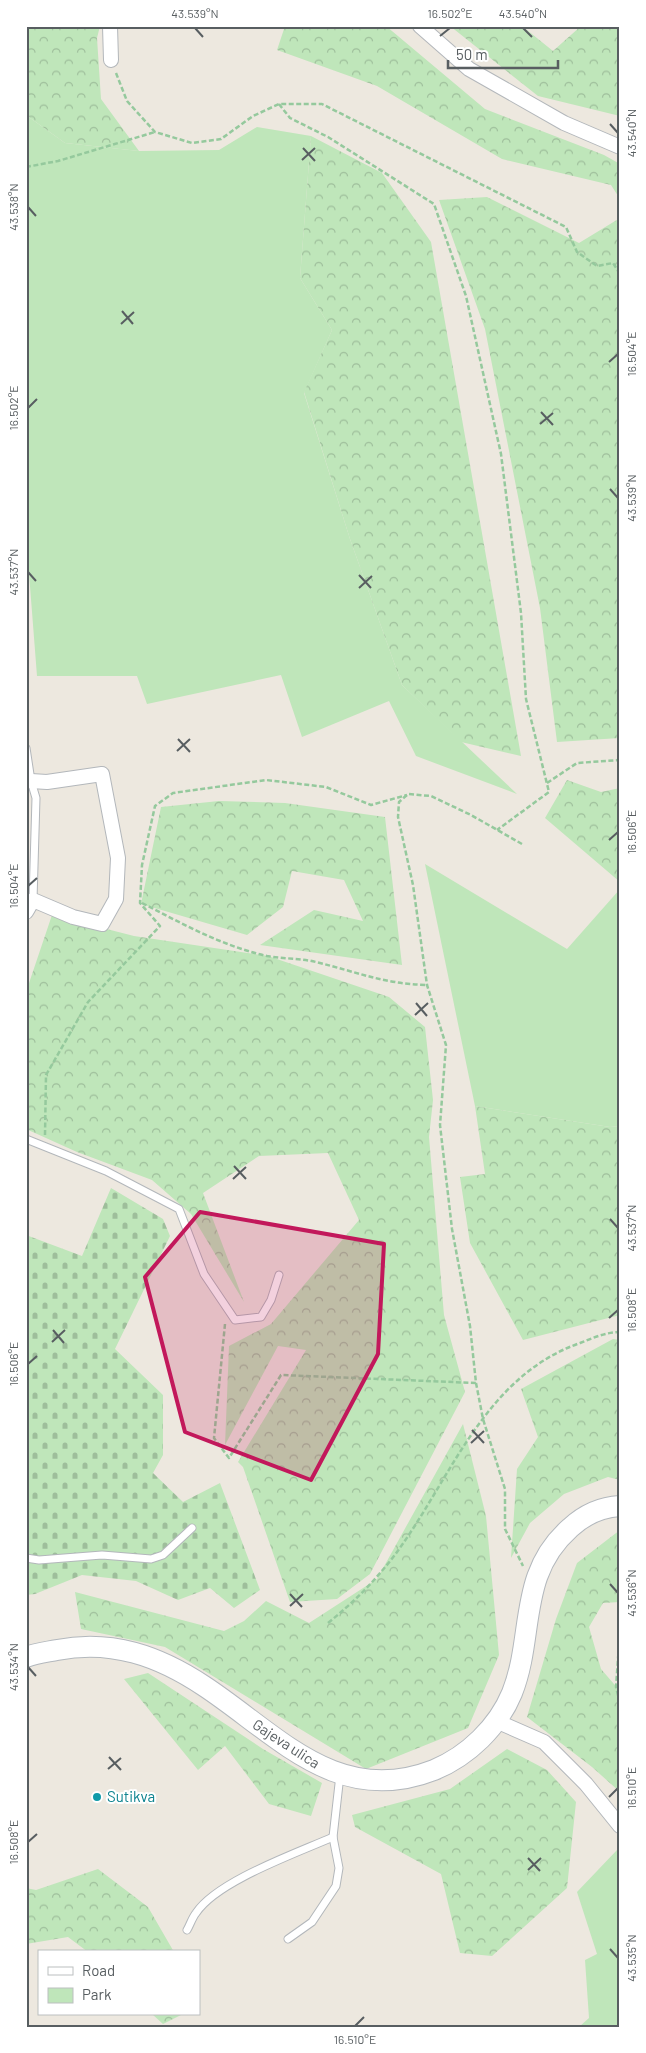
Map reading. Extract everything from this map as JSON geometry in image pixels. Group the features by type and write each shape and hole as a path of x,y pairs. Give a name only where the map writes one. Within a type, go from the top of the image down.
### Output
{"main road":[{"name":"Gajeva ulica","path":"26,1657 74,1646 106,1646 139,1654 177,1670 205,1686 286,1748 316,1765 340,1775 379,1780 409,1779 436,1769 460,1756 478,1741 496,1721 514,1685 522,1653 526,1617 533,1588 546,1556 560,1536 580,1518 607,1507 620,1506"}],"street":[{"path":"110,26 111,60"},
{"path":"420,26 469,69 564,123 620,147"},
{"path":"30,906 102,924 116,899 118,858 102,774 47,782 31,782"},
{"path":"496,1721 544,1742 586,1784 620,1826"}],"lane":[{"path":"26,748 31,782 36,798 30,906"},
{"path":"26,1138 106,1172 179,1209 204,1274 235,1320 261,1317 271,1300 279,1275"},
{"path":"26,1558 40,1560 102,1555 151,1559 163,1555 192,1528"},
{"path":"288,1939 312,1922 336,1886 339,1868 333,1838 340,1775"},
{"path":"187,1930 196,1912 210,1898 225,1888 240,1879 333,1838"}],"path":[{"path":"111,60 127,101 155,132"},
{"path":"279,104 290,118 328,137 434,204 466,296 501,454 521,613 526,699 549,792 497,830"},
{"path":"26,167 58,161 155,132 192,142 221,139 253,116 279,104 322,104 566,227 577,252 598,266 613,263 620,274"},
{"path":"547,783 577,763 620,760"},
{"path":"45,1147 46,1075 88,1002 160,926 140,903 142,865 154,806 173,793 266,780 326,787 371,805 408,794 431,796 471,815 522,844"},
{"path":"408,794 400,802 398,817 413,885 427,985 446,1046 440,1125 452,1229 470,1326 476,1383 483,1419 505,1489 505,1529 533,1588"},
{"path":"140,903 226,944 268,956 314,961 381,981 427,985"},
{"path":"226,1307 214,1438 229,1458 281,1375 476,1383"},
{"path":"328,1623 364,1593 395,1555 454,1458 500,1397 528,1370 561,1349 609,1332 620,1332"},
{"path":"620,1631 616,1687 620,1703"}],"highlighted area":[{"path":"200,1212 384,1244 378,1354 311,1480 185,1432 145,1277"}],"green space":[{"path":"26,26 100,26 97,38 101,99 139,151 65,143 26,115"},
{"path":"285,26 386,26 485,109 604,155 620,164 620,199 611,185 502,159 377,86 277,50"},
{"path":"450,26 522,26 553,51 581,26 620,26 620,116 538,96"},
{"path":"26,115 65,143 139,151 219,150 257,127 311,136 300,278 332,330 304,393 350,539 402,685 517,794 416,756 389,701 302,737 281,675 147,704 137,676 37,676 26,535"},
{"path":"311,136 382,173 431,242 521,756 461,742 402,685 350,539 304,392 332,330 300,278"},
{"path":"487,197 579,243 620,218 620,738 557,742 540,608 485,329 439,200"},
{"path":"567,780 601,792 620,788 620,882 545,818"},
{"path":"219,801 285,803 385,817 402,965 260,945 314,910 363,921 344,880 292,871 283,907 247,935 141,904 161,807"},
{"path":"425,864 567,949 620,889 620,1126 610,1127 475,1106"},
{"path":"52,915 134,936 268,956 389,997 425,1027 433,1100 429,1137 444,1315 465,1392 370,1574 337,1599 290,1602 243,1467 238,1462 306,1350 278,1346 225,1445 229,1346 271,1324 359,1220 328,1153 259,1156 203,1193 244,1302 191,1214 152,1180 77,1152 26,1129 26,992"},
{"path":"475,1106 610,1127 620,1126 620,1315 523,1340 470,1243 460,1177 485,1174"},
{"path":"111,1188 163,1219 170,1236 115,1349 163,1395 163,1455 153,1473 183,1502 220,1483 260,1590 234,1608 210,1588 178,1600 136,1581 82,1575 35,1594 26,1595 26,1235 82,1256"},
{"path":"613,1339 620,1340 620,1480 608,1477 564,1494 530,1523 511,1558 517,1469 538,1437 521,1389"},
{"path":"463,1424 486,1516 499,1655 468,1728 366,1769 165,1647 81,1629 75,1592 224,1631 244,1621 266,1601 309,1623 377,1579"},
{"path":"620,1530 620,1602 603,1603 589,1627 601,1669 620,1691 620,1792 592,1767 527,1717 556,1619 577,1563"},
{"path":"148,1673 263,1749 322,1783 311,1816 269,1804 225,1746 198,1770 124,1679"},
{"path":"507,1749 547,1770 576,1802 567,1888 492,1956 460,1953 441,1874 355,1827 352,1815 450,1789"},
{"path":"617,1850 620,1858 620,2027 579,2027 589,2018 585,1960 597,1954 577,1892"},
{"path":"98,1869 148,1907 173,1950 85,1950 68,1937 26,1944 26,1888 36,1890"},
{"path":"154,2016 179,2016 163,2024"}],"place":[{"name":"Sutikva","path":"97,1797"}]}
